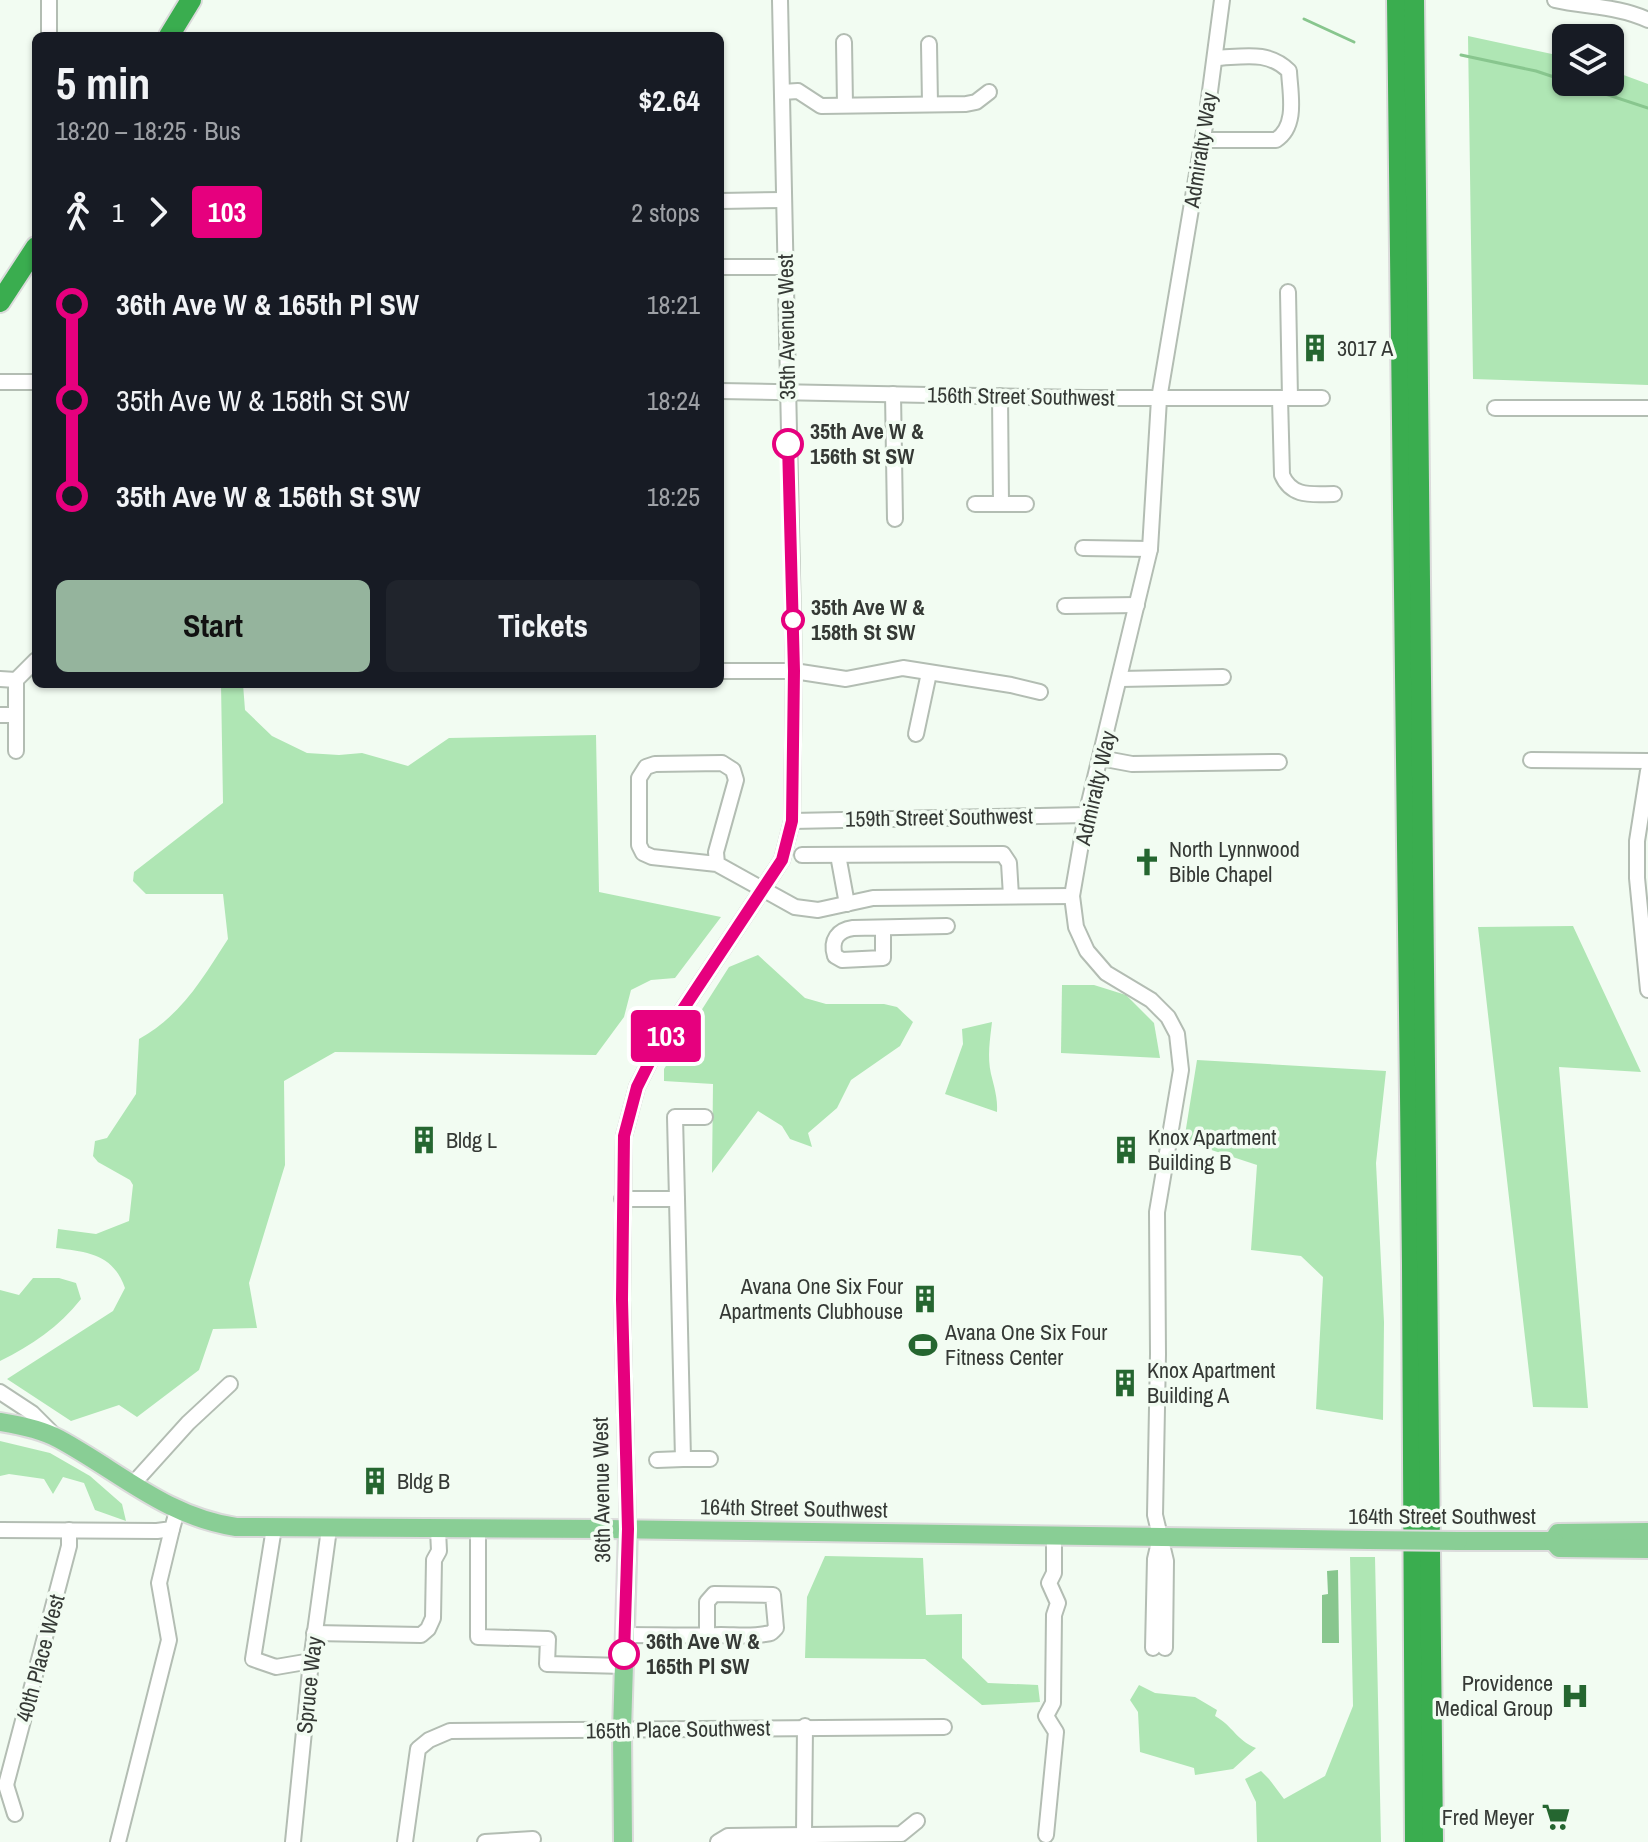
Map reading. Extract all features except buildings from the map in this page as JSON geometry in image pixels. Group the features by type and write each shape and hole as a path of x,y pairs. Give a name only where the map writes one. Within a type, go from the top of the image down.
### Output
{"highway":[{"path":"171,32 191,0"},
{"path":"1397,0 1412,1281 1415,1842"},
{"path":"1414,0 1433,1842"},
{"path":"0,302 32,253"}],"main road":[{"name":"164th Street Southwest","path":"0,1422 57,1438 132,1485 174,1520 236,1527 1553,1541 1559,1548 1648,1549"},
{"name":"36th Avenue West","path":"623,1842 622,1731 628,1529"},
{"name":"164th Street Southwest","path":"1553,1541 1558,1533 1648,1532"}],"street":[{"path":"49,0 49,32"},
{"name":"35th Avenue West","path":"624,1136 637,1087 654,1053 782,860 792,821 794,671 780,0"},
{"name":"Admiralty Way","path":"1159,1648 1155,1559 1160,1537 1155,1504 1157,1212 1181,1070 1180,1053 1177,1034 1168,1017 1151,1000 1106,973 1087,951 1076,927 1072,896 1086,815 1150,549 1159,399 1203,140 1222,0"},
{"path":"1555,0 1619,10 1648,20"},
{"path":"844,42 845,105"},
{"path":"929,44 930,104"},
{"path":"1203,140 1276,140 1284,135 1291,121 1289,71 1279,60 1268,56 1215,58"},
{"path":"782,92 798,91 821,106 976,102 989,92"},
{"path":"724,201 784,200"},
{"path":"724,267 785,267"},
{"path":"1288,292 1282,475 1287,486 1297,494 1334,494"},
{"path":"0,382 32,382"},
{"name":"156th Street Southwest","path":"724,391 1159,399 1322,398"},
{"path":"893,394 895,519"},
{"path":"1000,396 1001,504"},
{"path":"1495,408 1648,408"},
{"path":"975,504 1026,504"},
{"path":"1083,548 1150,549"},
{"path":"1065,606 1137,605"},
{"path":"16,751 16,680 32,664"},
{"path":"724,671 794,671 846,679 903,668 1040,692"},
{"path":"916,734 929,673"},
{"path":"1120,679 1223,677"},
{"path":"0,679 16,680"},
{"path":"0,715 16,715"},
{"path":"1100,758 1132,764 1279,762"},
{"path":"1531,760 1648,761"},
{"path":"717,864 716,852 736,780 733,770 722,763 646,767 639,778 639,845 643,853 652,857 717,864 795,907 818,910 873,898 1072,896"},
{"path":"1648,771 1637,841 1637,878 1648,990"},
{"name":"159th Street Southwest","path":"792,821 1086,815"},
{"path":"802,855 1003,854 1009,863 1011,896"},
{"path":"838,855 847,904"},
{"path":"883,928 947,926"},
{"path":"683,1459 675,1117 705,1117"},
{"name":"36th Avenue West","path":"624,1136 622,1199 628,1529"},
{"path":"622,1199 677,1199"},
{"path":"132,1485 188,1423 230,1384"},
{"path":"0,1392 32,1413 57,1438"},
{"path":"657,1460 710,1459"},
{"path":"0,1530 69,1530 174,1520 159,1583 169,1640 118,1842"},
{"path":"274,1528 253,1659 276,1667 311,1661"},
{"name":"Spruce Way","path":"293,1842 314,1633 329,1529"},
{"path":"478,1529 478,1637 548,1639 547,1664 624,1666"},
{"name":"40th Place West","path":"3,1784 62,1575 69,1530"},
{"path":"314,1633 421,1635 433,1618 438,1530"},
{"path":"1046,1835 1056,1732 1046,1716 1053,1703 1054,1615 1058,1603 1049,1583 1054,1573 1054,1536"},
{"path":"625,1635 707,1635 758,1635 773,1632 776,1628 773,1595 714,1594 707,1602 707,1635"},
{"path":"804,1835 805,1726"},
{"name":"165th Place Southwest","path":"405,1842 418,1749 429,1740 450,1731 944,1727"},
{"path":"3,1784 15,1814"},
{"path":"718,1842 728,1836 901,1834 917,1821"},
{"path":"485,1842 533,1839"}],"shaded area":[{"path":"1468,36 1552,54 1552,96 1624,96 1624,75 1648,84 1648,385 1473,379"},
{"path":"221,688 243,688 245,710 272,736 307,753 362,753 408,766 449,738 596,735 599,892 721,917 675,978 651,980 631,990 624,1017 596,1055 335,1052 284,1081 285,1165 249,1283 257,1328 213,1329 199,1370 137,1417 119,1405 71,1421 7,1379 113,1311 125,1288 114,1268 106,1261 89,1253 56,1248 58,1229 96,1234 129,1221 133,1185 130,1180 98,1162 93,1156 95,1141 107,1138 136,1094 139,1039 179,1007 200,982 228,939 223,894 146,894 133,881 134,872 223,803"},
{"path":"1573,926 1641,1072 1559,1067 1588,1408 1533,1407 1478,927"},
{"path":"758,955 805,998 826,1004 884,1004 897,1007 913,1022 900,1046 851,1080 837,1108 808,1133 812,1147 790,1139 782,1126 758,1111 712,1173 713,1084 664,1081 664,1069 729,967"},
{"path":"1062,985 1094,985 1126,995 1154,1023 1160,1058 1061,1053"},
{"path":"992,1022 989,1061 997,1112 945,1094 963,1044 962,1029"},
{"path":"1197,1060 1386,1071 1376,1163 1384,1322 1383,1420 1316,1409 1323,1277 1301,1256 1251,1250 1257,1165 1184,1141"},
{"path":"33,1278 59,1278 76,1283 81,1299 44,1334 0,1361 0,1290 19,1295"},
{"path":"0,1441 50,1453 90,1476 122,1504 126,1521 95,1510 84,1483 63,1477 53,1494 44,1479 9,1474 0,1476"},
{"path":"825,1556 923,1558 926,1615 962,1614 962,1658 988,1683 1038,1685 1040,1702 982,1705 925,1659 805,1658 807,1597"},
{"path":"1350,1557 1375,1557 1381,1842 1257,1842 1256,1802 1245,1779 1261,1771 1284,1799 1325,1776 1353,1706"},
{"path":"1338,1570 1339,1643 1322,1643 1322,1595 1328,1594 1327,1571"},
{"path":"1139,1685 1155,1693 1195,1697 1217,1710 1215,1716 1256,1748 1233,1769 1195,1775 1194,1768 1140,1752 1138,1712 1130,1700"}],"waterway":[{"path":"1304,19 1354,42"},
{"path":"1461,55 1552,76"},
{"path":"1612,96 1648,108"}],"bus line":[{"name":"103","path":"624,1654 628,1529 622,1300 624,1136 637,1087 654,1053 782,860 792,821 794,671 788,444"}],"place":[{"name":"3017 A","path":"1315,348"},
{"name":"35th Ave W & 156th St SW","path":"788,444"},
{"name":"35th Ave W & 158th St SW","path":"793,620"},
{"name":"North Lynnwood Bible Chapel","path":"1147,862"},
{"name":"Bldg L","path":"424,1140"},
{"name":"Knox Apartment Building B","path":"1126,1150"},
{"name":"Avana One Six Four Apartments Clubhouse","path":"925,1299"},
{"name":"Avana One Six Four Fitness Center","path":"923,1345"},
{"name":"Knox Apartment Building A","path":"1125,1383"},
{"name":"Bldg B","path":"375,1481"},
{"name":"36th Ave W & 165th Pl SW","path":"624,1654"},
{"name":"Providence Medical Group","path":"1575,1696"},
{"name":"Fred Meyer","path":"1556,1817"}]}
